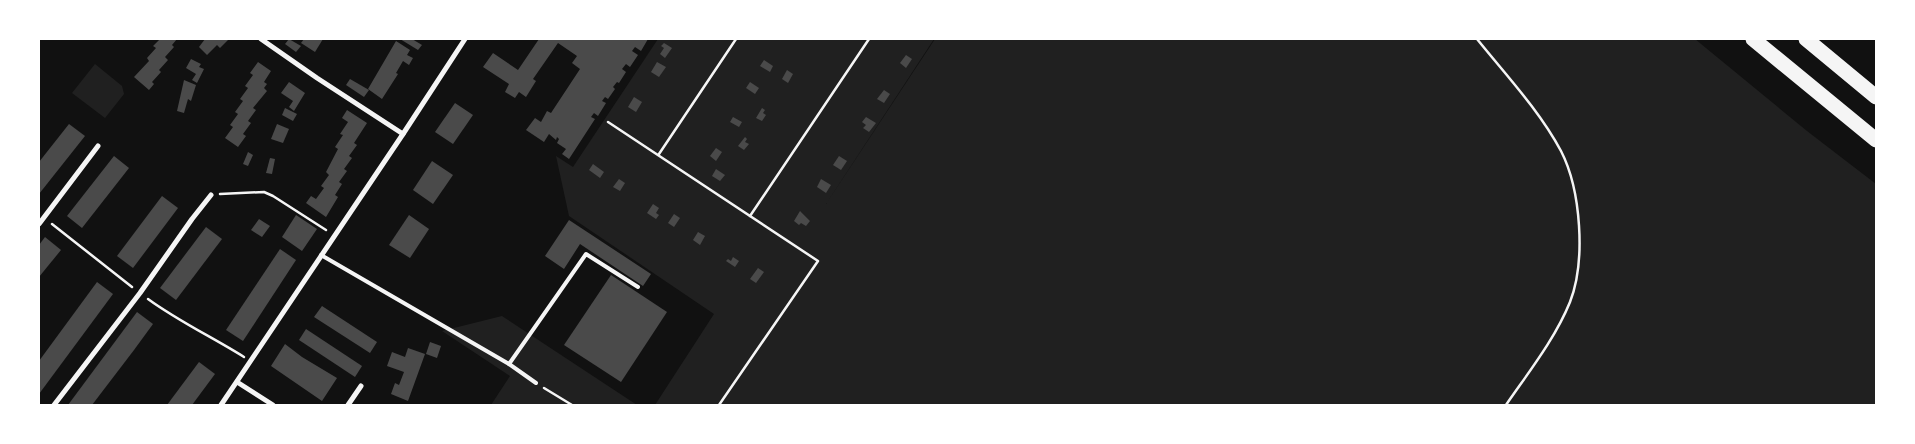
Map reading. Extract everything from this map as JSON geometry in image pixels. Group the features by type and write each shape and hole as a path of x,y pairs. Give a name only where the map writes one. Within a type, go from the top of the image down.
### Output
{"highway":[{"path":"1753,39 1876,140"},
{"path":"1806,39 1876,97"}],"street":[{"path":"261,39 403,134"},
{"path":"221,405 465,39"},
{"path":"39,224 98,146"},
{"path":"54,405 140,293 192,218 211,195"},
{"path":"237,382 273,405"},
{"path":"348,405 361,386"}],"lane":[{"path":"509,364 586,254 638,287"},
{"path":"321,255 509,364 536,383"}],"path":[{"path":"658,154 736,39"},
{"path":"750,216 869,39"},
{"path":"1477,39 1541,118 1562,152 1573,187 1580,231 1579,265 1570,302 1552,337 1506,405"},
{"path":"608,122 818,261 719,405"},
{"path":"211,195 264,192 335,235"},
{"path":"536,383 572,405"}],"shaded area":[{"path":"658,39 934,39 826,204 935,39 1695,39 1807,131 1876,184 1876,405 655,405 714,314 569,216 556,156 573,167"},
{"path":"95,64 122,86 124,94 105,118 72,93"},
{"path":"502,316 637,405 491,405 510,376 442,331"}],"building":[{"path":"160,39 177,39 172,45 174,47 165,57 168,60 159,70 161,72 152,82 154,84 149,90 134,77 149,61 147,58 156,48 153,46"},
{"path":"205,39 228,40 220,48 217,45 207,55 199,47"},
{"path":"289,39 301,46 296,52 285,44"},
{"path":"304,39 323,39 315,52 301,43"},
{"path":"400,39 412,39 422,45 418,50"},
{"path":"539,39 648,39 641,51 635,47 632,51 638,55 630,67 626,64 622,69 626,72 619,83 617,82 613,87 615,89 608,99 605,97 602,101 606,103 598,116 594,113 591,117 595,119 569,159 562,154 566,149 557,143 559,139 557,137 556,140 549,134 544,142 526,130 535,118 541,122 547,111 551,113 580,69 572,63 577,56 558,43 533,79 536,81 526,97 519,92 515,98 505,92 509,84 483,67 493,53 518,70"},
{"path":"396,41 410,50 407,55 413,58 409,65 403,61 396,73 398,74 382,99 368,89"},
{"path":"664,43 672,48 665,58 660,54 664,48 661,46"},
{"path":"906,55 912,59 906,68 900,63"},
{"path":"191,59 201,64 199,67 204,69 197,83 192,80 196,74 186,68"},
{"path":"764,60 773,66 770,72 760,66"},
{"path":"258,62 271,71 264,82 267,84 264,88 267,91 253,108 256,110 248,121 251,123 243,134 246,136 238,147 225,138 233,127 230,125 238,114 235,112 243,101 240,99 248,88 245,86 253,75 250,73"},
{"path":"657,62 666,67 659,77 651,72"},
{"path":"787,70 793,74 788,83 782,79"},
{"path":"350,79 369,90 364,97 346,85"},
{"path":"184,80 196,85 191,101 188,99 184,113 177,111"},
{"path":"289,82 305,93 294,111 289,107 293,101 281,93"},
{"path":"750,82 759,88 755,94 746,88"},
{"path":"884,90 890,94 884,103 877,99"},
{"path":"634,97 642,102 636,112 628,107"},
{"path":"455,103 473,115 453,144 435,132"},
{"path":"285,108 297,114 293,121 282,115"},
{"path":"762,108 765,110 763,113 766,115 762,121 756,118"},
{"path":"347,110 367,123 354,143 357,145 349,156 352,158 344,169 347,171 339,182 342,184 335,195 338,197 326,217 306,203 311,196 316,199 324,188 321,186 329,175 326,172 338,149 335,147 343,135 340,134 348,122 342,118"},
{"path":"733,117 742,122 739,127 730,122"},
{"path":"866,117 876,123 869,132 863,128 866,125 862,122"},
{"path":"69,124 85,136 39,194 39,162"},
{"path":"277,124 289,129 283,143 271,139"},
{"path":"745,137 747,139 745,142 749,144 744,150 738,146"},
{"path":"716,148 722,152 716,161 710,156"},
{"path":"248,152 253,155 248,166 243,164"},
{"path":"114,156 129,168 82,228 67,216"},
{"path":"839,156 847,161 841,170 833,165"},
{"path":"270,158 275,159 272,174 266,173"},
{"path":"432,161 453,175 433,204 413,190"},
{"path":"593,164 604,172 600,178 589,170"},
{"path":"716,169 725,175 720,181 712,176"},
{"path":"619,179 625,183 620,191 613,187"},
{"path":"821,179 831,185 826,193 817,187"},
{"path":"162,196 178,208 133,268 117,256"},
{"path":"653,204 659,208 656,213 659,215 656,219 647,213"},
{"path":"800,211 810,221 806,226 801,223 799,225 794,221"},
{"path":"674,214 680,218 674,227 668,223"},
{"path":"296,215 317,229 302,251 282,237"},
{"path":"409,215 429,229 410,258 389,245"},
{"path":"259,219 270,226 262,237 251,230"},
{"path":"569,220 651,274 643,286 580,244 564,269 545,256"},
{"path":"206,227 222,239 176,300 160,288"},
{"path":"698,232 705,236 700,245 693,240"},
{"path":"45,237 61,250 39,277 39,245"},
{"path":"280,249 296,260 243,341 226,330"},
{"path":"733,257 739,261 735,267 726,261 728,259 731,261"},
{"path":"758,268 764,272 756,283 750,279"},
{"path":"611,275 667,312 621,382 564,345"},
{"path":"97,282 113,294 39,394 39,361"},
{"path":"322,306 377,342 370,353 314,317"},
{"path":"137,312 153,324 134,350 92,405 68,405"},
{"path":"306,329 362,366 355,377 299,340"},
{"path":"430,342 441,346 437,358 426,354"},
{"path":"285,344 302,357 337,378 322,401 271,366"},
{"path":"408,348 425,354 408,401 391,394 395,383 399,385 404,372 387,366 392,352 405,357"},
{"path":"199,362 215,374 192,405 167,405"}]}
